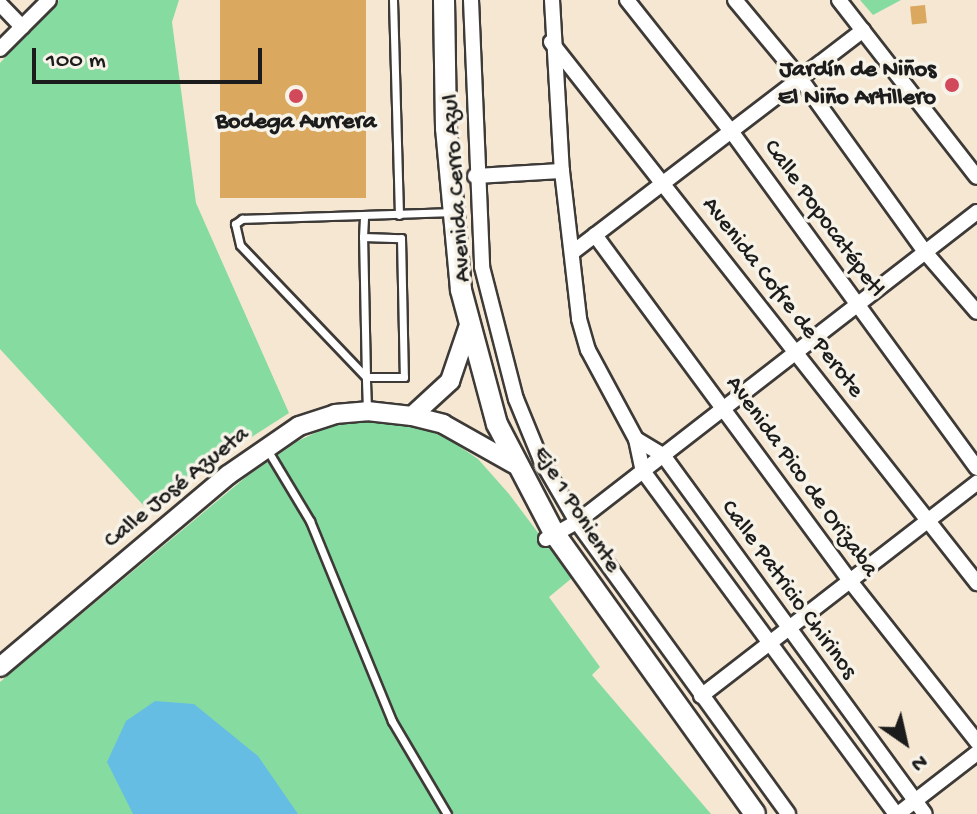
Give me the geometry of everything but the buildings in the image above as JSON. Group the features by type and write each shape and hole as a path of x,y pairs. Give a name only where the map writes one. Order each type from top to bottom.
{"main road":[{"name":"Eje 1 Poniente","path":"444,0 453,212 468,328 485,393 514,464 550,536 755,814"}],"street":[{"path":"0,49 49,0"},
{"name":"Avenida Cerro Azul","path":"471,0 475,176 482,267 497,339 541,460 577,522 788,814"},
{"name":"Calle Patricio Chirinos","path":"552,0 551,42 562,171 588,350 636,439 643,471 897,814"},
{"name":"Calle Popocatépetl","path":"627,0 731,131 977,468"},
{"path":"735,0 800,78 925,252 977,312"},
{"path":"839,0 977,177"},
{"path":"0,4 22,27"},
{"path":"573,252 863,30"},
{"name":"Avenida Cofre de Perote","path":"551,42 977,583"},
{"path":"475,176 562,171"},
{"path":"550,536 577,522 977,212"},
{"name":"Avenida Pico de Orizaba","path":"595,235 850,581 977,742"},
{"path":"412,416 450,381 468,328"},
{"name":"Calle José Azueta","path":"0,667 265,446 299,426 335,414 367,411 412,416 443,424 514,464"},
{"name":"Calle Patricio Chirinos","path":"636,439 663,455 925,814"},
{"path":"701,696 977,483"},
{"path":"837,734 855,720"},
{"path":"897,814 977,753"}],"lane":[{"path":"393,0 399,215"},
{"path":"363,237 401,238 407,372 400,377 366,377 240,245 235,224 242,219 453,212"},
{"path":"364,216 367,411"},
{"path":"265,446 310,521 392,721 447,814"}],"green space":[{"path":"59,0 179,0 172,22 196,203 289,413 144,506 0,349 0,63"},
{"path":"860,0 901,0 873,15"},
{"path":"373,419 413,425 447,438 478,459 509,494 572,578 549,597 600,667 592,675 711,814 0,814 0,682 246,477 298,441 338,422"}],"water":[{"path":"155,701 194,704 258,756 298,814 133,814 107,762 126,721"}],"place":[{"name":"Jardín de Niños El Niño Artillero","path":"952,85"},
{"name":"Bodega Aurrera","path":"296,96"}]}
